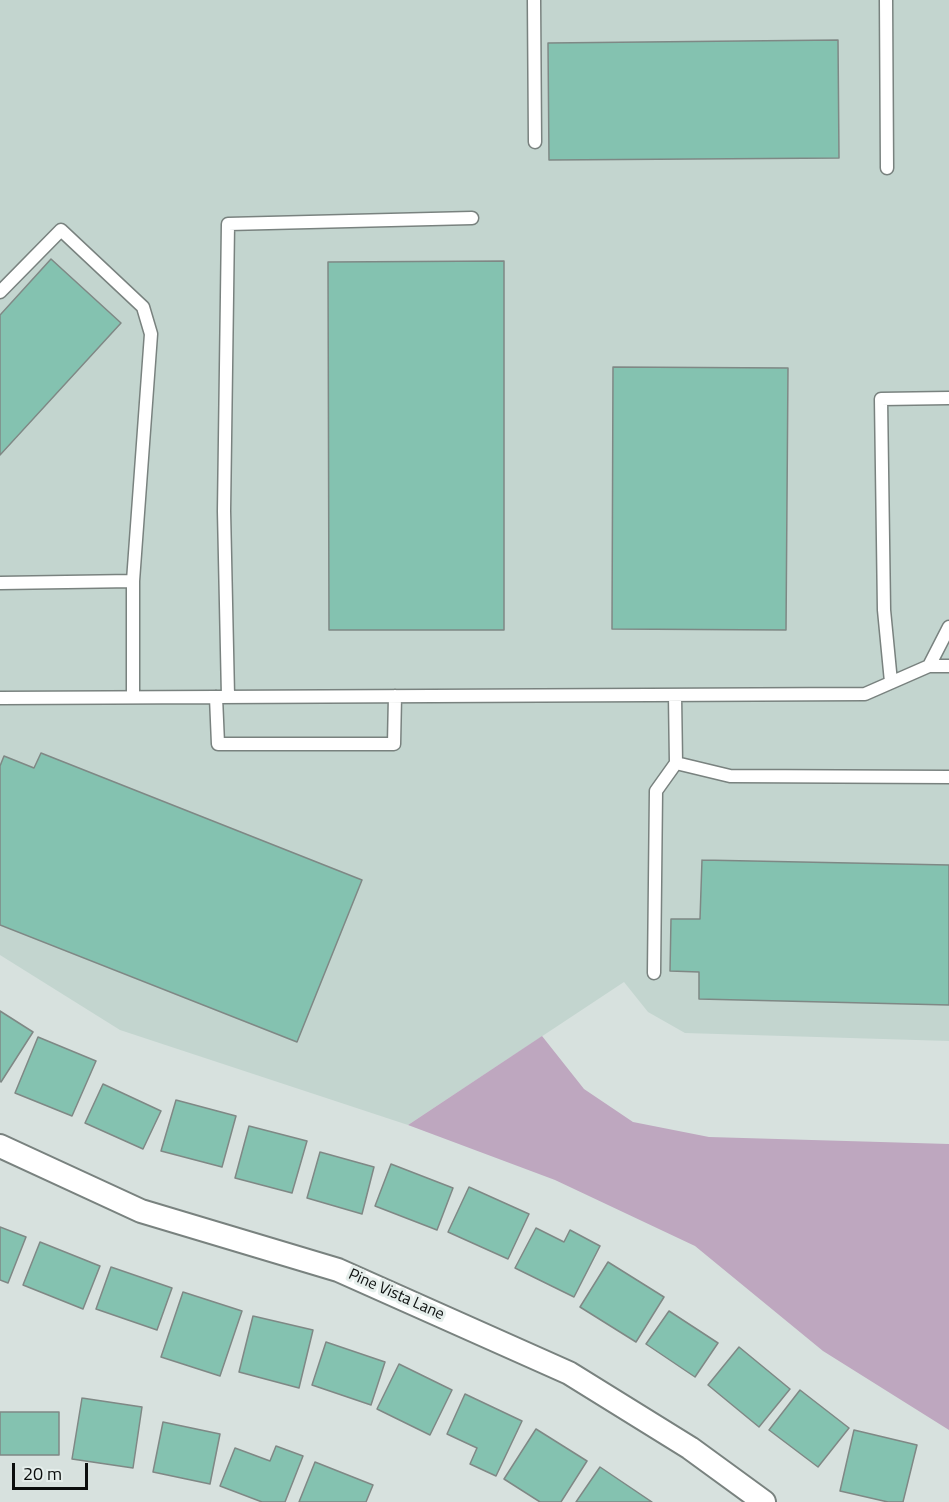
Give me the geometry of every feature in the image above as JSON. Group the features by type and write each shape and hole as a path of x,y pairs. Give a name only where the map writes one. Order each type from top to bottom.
{"street":[{"name":"Pine Vista Lane","path":"0,1146 141,1211 338,1270 568,1373 690,1448 764,1502"}],"lane":[{"path":"534,0 535,142"},
{"path":"886,0 887,168"},
{"path":"394,696 394,744 218,744 222,696 228,224 472,218"},
{"path":"0,292 61,230 143,307 150,334 133,581 133,697"},
{"path":"891,682 884,610 881,399 949,398"},
{"path":"0,583 133,581"},
{"path":"929,666 949,627"},
{"path":"0,698 865,694 929,666 949,666"},
{"path":"654,973 656,791 676,763 675,695"},
{"path":"676,763 730,776 949,777"}],"shaded area":[{"path":"0,0 949,0 949,1041 685,1033 648,1012 624,982 408,1125 120,1030 0,955"},
{"path":"542,1036 584,1089 633,1122 709,1137 949,1144 949,1430 823,1351 695,1246 555,1180 408,1125"}],"building":[{"path":"838,40 839,158 549,160 548,43"},
{"path":"51,259 121,323 0,455 0,315"},
{"path":"504,261 504,630 329,630 328,262"},
{"path":"613,367 788,368 786,630 612,629"},
{"path":"41,753 362,880 297,1042 0,925 0,766 4,756 34,768"},
{"path":"702,860 949,865 949,1005 699,999 699,972 670,971 671,919 700,919"},
{"path":"0,1011 33,1032 1,1082 0,1081"},
{"path":"38,1037 96,1061 72,1116 15,1093"},
{"path":"103,1084 161,1111 143,1149 85,1123"},
{"path":"176,1100 236,1116 222,1167 161,1151"},
{"path":"249,1126 307,1141 292,1193 235,1178"},
{"path":"320,1152 374,1167 362,1214 307,1198"},
{"path":"391,1164 453,1188 437,1230 375,1206"},
{"path":"469,1187 529,1214 508,1259 448,1232"},
{"path":"0,1227 26,1237 8,1283 0,1280"},
{"path":"536,1228 564,1242 570,1230 600,1246 574,1297 515,1268"},
{"path":"40,1242 100,1266 83,1309 23,1285"},
{"path":"608,1262 664,1297 636,1342 580,1307"},
{"path":"111,1267 172,1288 157,1330 96,1309"},
{"path":"183,1292 242,1311 220,1376 161,1357"},
{"path":"669,1311 718,1343 695,1377 646,1344"},
{"path":"253,1316 313,1330 299,1388 239,1372"},
{"path":"326,1342 385,1362 371,1405 312,1385"},
{"path":"739,1347 790,1389 759,1427 708,1385"},
{"path":"399,1364 452,1390 430,1435 377,1409"},
{"path":"800,1390 849,1428 818,1467 769,1430"},
{"path":"465,1394 522,1421 496,1476 470,1464 477,1448 447,1434"},
{"path":"82,1398 142,1407 133,1468 72,1459"},
{"path":"0,1412 59,1412 59,1455 0,1455"},
{"path":"163,1422 220,1434 210,1484 153,1472"},
{"path":"536,1429 587,1461 561,1502 540,1502 504,1479"},
{"path":"854,1430 917,1445 903,1502 888,1502 840,1491"},
{"path":"276,1446 303,1456 285,1502 262,1502 220,1486 235,1448 270,1461"},
{"path":"315,1462 373,1485 366,1502 299,1502"},
{"path":"600,1467 652,1502 576,1502"}]}
